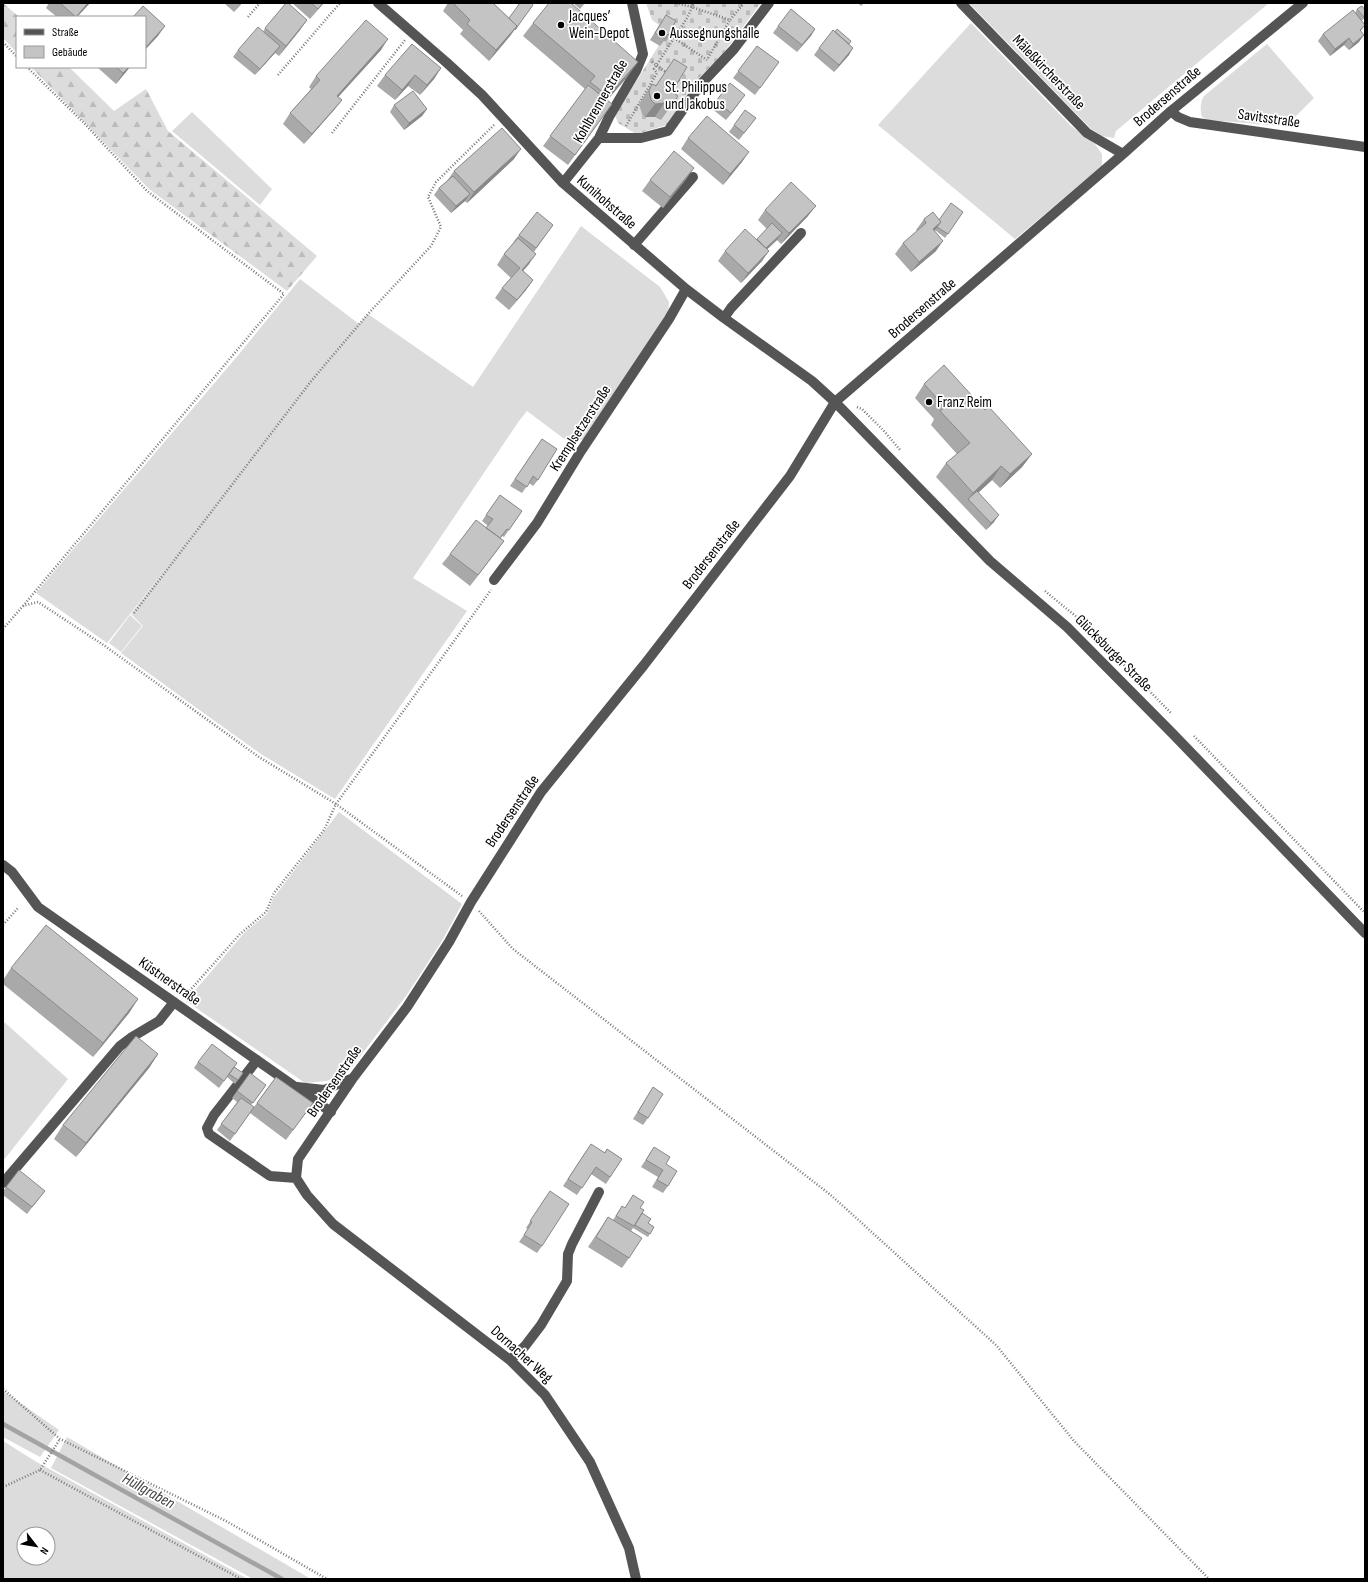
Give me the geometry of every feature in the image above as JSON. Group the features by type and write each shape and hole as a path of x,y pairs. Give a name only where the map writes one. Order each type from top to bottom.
{"street":[{"name":"Kunihohstraße","path":"378,3 452,67 502,117 563,183 634,245 686,289 812,381 835,402"},
{"name":"Kohlbrennerstraße","path":"563,183 599,138 609,117 636,71 642,54 632,3"},
{"path":"599,138 641,138 668,131 701,84 734,49 769,3"},
{"name":"Mäleßkircherstraße","path":"961,3 1087,133 1123,154"},
{"name":"Brodersenstraße","path":"296,1178 298,1159 353,1078 407,1007 449,942 471,902 541,792 644,665 790,476 835,402 1171,111 1303,3"},
{"name":"Savitsstraße","path":"1171,111 1178,117 1190,122 1365,147"},
{"path":"634,245 693,177"},
{"path":"724,318 731,308 801,232"},
{"name":"Kremplsetzerstraße","path":"494,580 537,523 581,451 669,319 686,289"},
{"name":"Glücksburger Straße","path":"835,402 990,561 1067,627 1173,734 1365,933"},
{"name":"Küstnerstraße","path":"3,865 12,872 38,907 331,1112"},
{"path":"3,1182 120,1046 159,1021 174,1002"},
{"path":"257,1060 214,1115 207,1128 209,1134 270,1176 296,1178"},
{"path":"296,1087 324,1090 353,1078"},
{"name":"Dornacher Weg","path":"296,1178 307,1195 333,1224 510,1360 545,1395 590,1462 629,1548 636,1579"},
{"path":"510,1360 525,1346 541,1325 567,1281 568,1254 599,1192"}],"path":[{"path":"248,17 260,3"},
{"path":"278,75 340,3"},
{"path":"676,3 730,20"},
{"path":"618,138 656,74 654,70 656,66 694,3"},
{"path":"702,65 730,20 744,3"},
{"path":"332,133 412,32"},
{"path":"674,38 706,60"},
{"path":"3,42 16,56"},
{"path":"642,54 656,66 668,73"},
{"path":"3,629 284,294 147,191 83,122 28,68"},
{"path":"673,77 684,85 689,80"},
{"path":"134,613 312,380 368,314 431,246 441,226 428,197 436,182 502,117"},
{"path":"174,1002 187,994 240,934 266,912 274,893 324,830 330,821 336,804 492,589 494,580"},
{"path":"23,606 38,602 105,646 259,757 336,804 471,902 512,950 832,1196 996,1345 1074,1441 1209,1579"},
{"path":"3,925 18,908"},
{"path":"3,1388 60,1439 226,1521 327,1579"},
{"path":"3,1487 40,1470 60,1439"},
{"path":"40,1470 240,1579"}],"green space":[{"path":"3,3 18,16 16,16 16,52 3,38"},
{"path":"646,3 761,3 721,56 695,82 667,125 636,134 618,123 615,115 659,45 650,40 659,25 652,20"},
{"path":"969,3 1269,3 1116,131 1114,138 1102,136 1091,129"},
{"path":"971,23 1071,126 1095,144 1102,154 1102,166 1015,239 878,125"},
{"path":"1267,44 1314,98 1286,126 1208,120 1202,117 1201,106 1204,96"},
{"path":"32,68 70,68 114,111 146,89 168,131 317,256 287,291 149,189"},
{"path":"192,112 272,189 260,205 172,131"},
{"path":"581,226 660,287 669,302 668,315 586,438 573,443 563,438 527,411 519,421 413,578 467,611 335,799 261,754 121,653 143,626 131,614 177,555 107,643 36,593 240,353 300,279 359,324 368,314 473,387"},
{"path":"130,615 142,626 121,652 109,643"},
{"path":"339,812 462,904 442,941 406,996 349,1071 327,1081 305,1083 186,1001 245,932 267,914 274,897"},
{"path":"3,1021 68,1079 3,1161"},
{"path":"3,1391 59,1430 40,1457 3,1437"},
{"path":"67,1437 311,1579 253,1579 51,1468"},
{"path":"3,1441 35,1461 248,1579 3,1579"}],"building":[{"path":"60,3 88,3 77,16 75,16"},
{"path":"286,3 288,3 307,20 286,46 265,28"},
{"path":"311,3 323,3 318,9"},
{"path":"453,3 493,3 517,26 496,50 467,24 470,20"},
{"path":"520,3 531,3 533,5 515,30 517,26 509,18"},
{"path":"549,3 571,3 638,62 608,96 590,82 595,76 533,23"},
{"path":"143,6 165,26 146,47 146,16 134,16"},
{"path":"1362,6 1365,10 1364,17 1357,9"},
{"path":"791,9 815,29 802,45 778,26"},
{"path":"1353,10 1365,25 1360,30 1364,35 1353,44 1349,38 1335,49 1323,34"},
{"path":"666,15 676,21 671,35 668,34 665,39 655,33"},
{"path":"366,20 388,39 337,96 342,100 312,134 290,113 320,80 316,76"},
{"path":"258,27 280,46 260,69 238,50"},
{"path":"837,29 851,41 849,44 835,32"},
{"path":"833,30 853,48 839,65 819,48"},
{"path":"412,44 441,68 427,85 415,75 402,90 385,75"},
{"path":"757,46 779,62 760,88 738,71"},
{"path":"674,59 687,67 672,92 678,96 671,106 664,103 655,104 651,100 649,91 652,84 656,86"},
{"path":"117,68 128,68 123,73"},
{"path":"730,83 745,95 731,113 716,101"},
{"path":"588,85 612,104 575,155 550,136"},
{"path":"413,91 427,109 409,123 394,105"},
{"path":"745,110 756,118 744,133 734,125"},
{"path":"707,116 749,152 730,174 688,138"},
{"path":"502,128 521,149 474,192 454,171"},
{"path":"674,151 694,168 670,197 650,180"},
{"path":"453,176 470,194 456,206 439,188"},
{"path":"791,182 816,206 789,233 765,210"},
{"path":"951,203 963,212 948,234 937,227 941,222 939,220"},
{"path":"537,212 553,225 536,248 519,235"},
{"path":"933,212 941,222 933,229 943,241 919,262 903,243 926,223 924,219"},
{"path":"772,223 782,233 766,248 757,239"},
{"path":"745,229 769,251 748,273 725,251"},
{"path":"518,238 536,254 522,270 533,280 517,300 502,288 520,268 504,254"},
{"path":"944,365 985,410 989,407 1032,454 1010,474 1001,466 973,493 946,463 970,443 940,411 945,407 924,384"},
{"path":"542,439 557,449 538,480 533,476 527,487 515,479"},
{"path":"977,491 999,515 991,523 968,499"},
{"path":"500,495 522,511 509,530 507,529 500,538 486,528 493,519 486,515"},
{"path":"476,520 504,541 478,575 450,554"},
{"path":"46,925 138,999 103,1043 11,968"},
{"path":"136,1036 158,1054 86,1143 63,1125"},
{"path":"212,1044 237,1063 224,1081 198,1062"},
{"path":"234,1067 243,1073 238,1080 229,1074"},
{"path":"250,1073 266,1085 253,1103 237,1091"},
{"path":"276,1077 313,1103 293,1130 257,1103"},
{"path":"653,1087 663,1094 648,1118 638,1112"},
{"path":"241,1098 254,1107 235,1134 221,1124"},
{"path":"591,1144 605,1153 607,1149 622,1159 610,1177 596,1167 582,1188 568,1179"},
{"path":"654,1147 670,1157 666,1164 677,1171 668,1186 657,1180 663,1170 646,1160"},
{"path":"19,1170 45,1191 32,1207 6,1187"},
{"path":"550,1191 569,1204 542,1246 524,1235 532,1222 530,1221"},
{"path":"633,1195 644,1202 640,1208 644,1210 634,1226 616,1216 622,1206 625,1208"},
{"path":"642,1213 651,1219 648,1223 654,1227 650,1234 635,1225"},
{"path":"608,1217 642,1238 629,1258 596,1237"}],"waterway":[{"name":"Hüllgraben","path":"3,1424 282,1579"}],"place":[{"name":"Jacques’ Wein-Depot","path":"561,25"},
{"name":"Aussegnungshalle","path":"662,33"},
{"name":"St. Philippus und Jakobus","path":"657,96"},
{"name":"Franz Reim","path":"929,402"}]}
